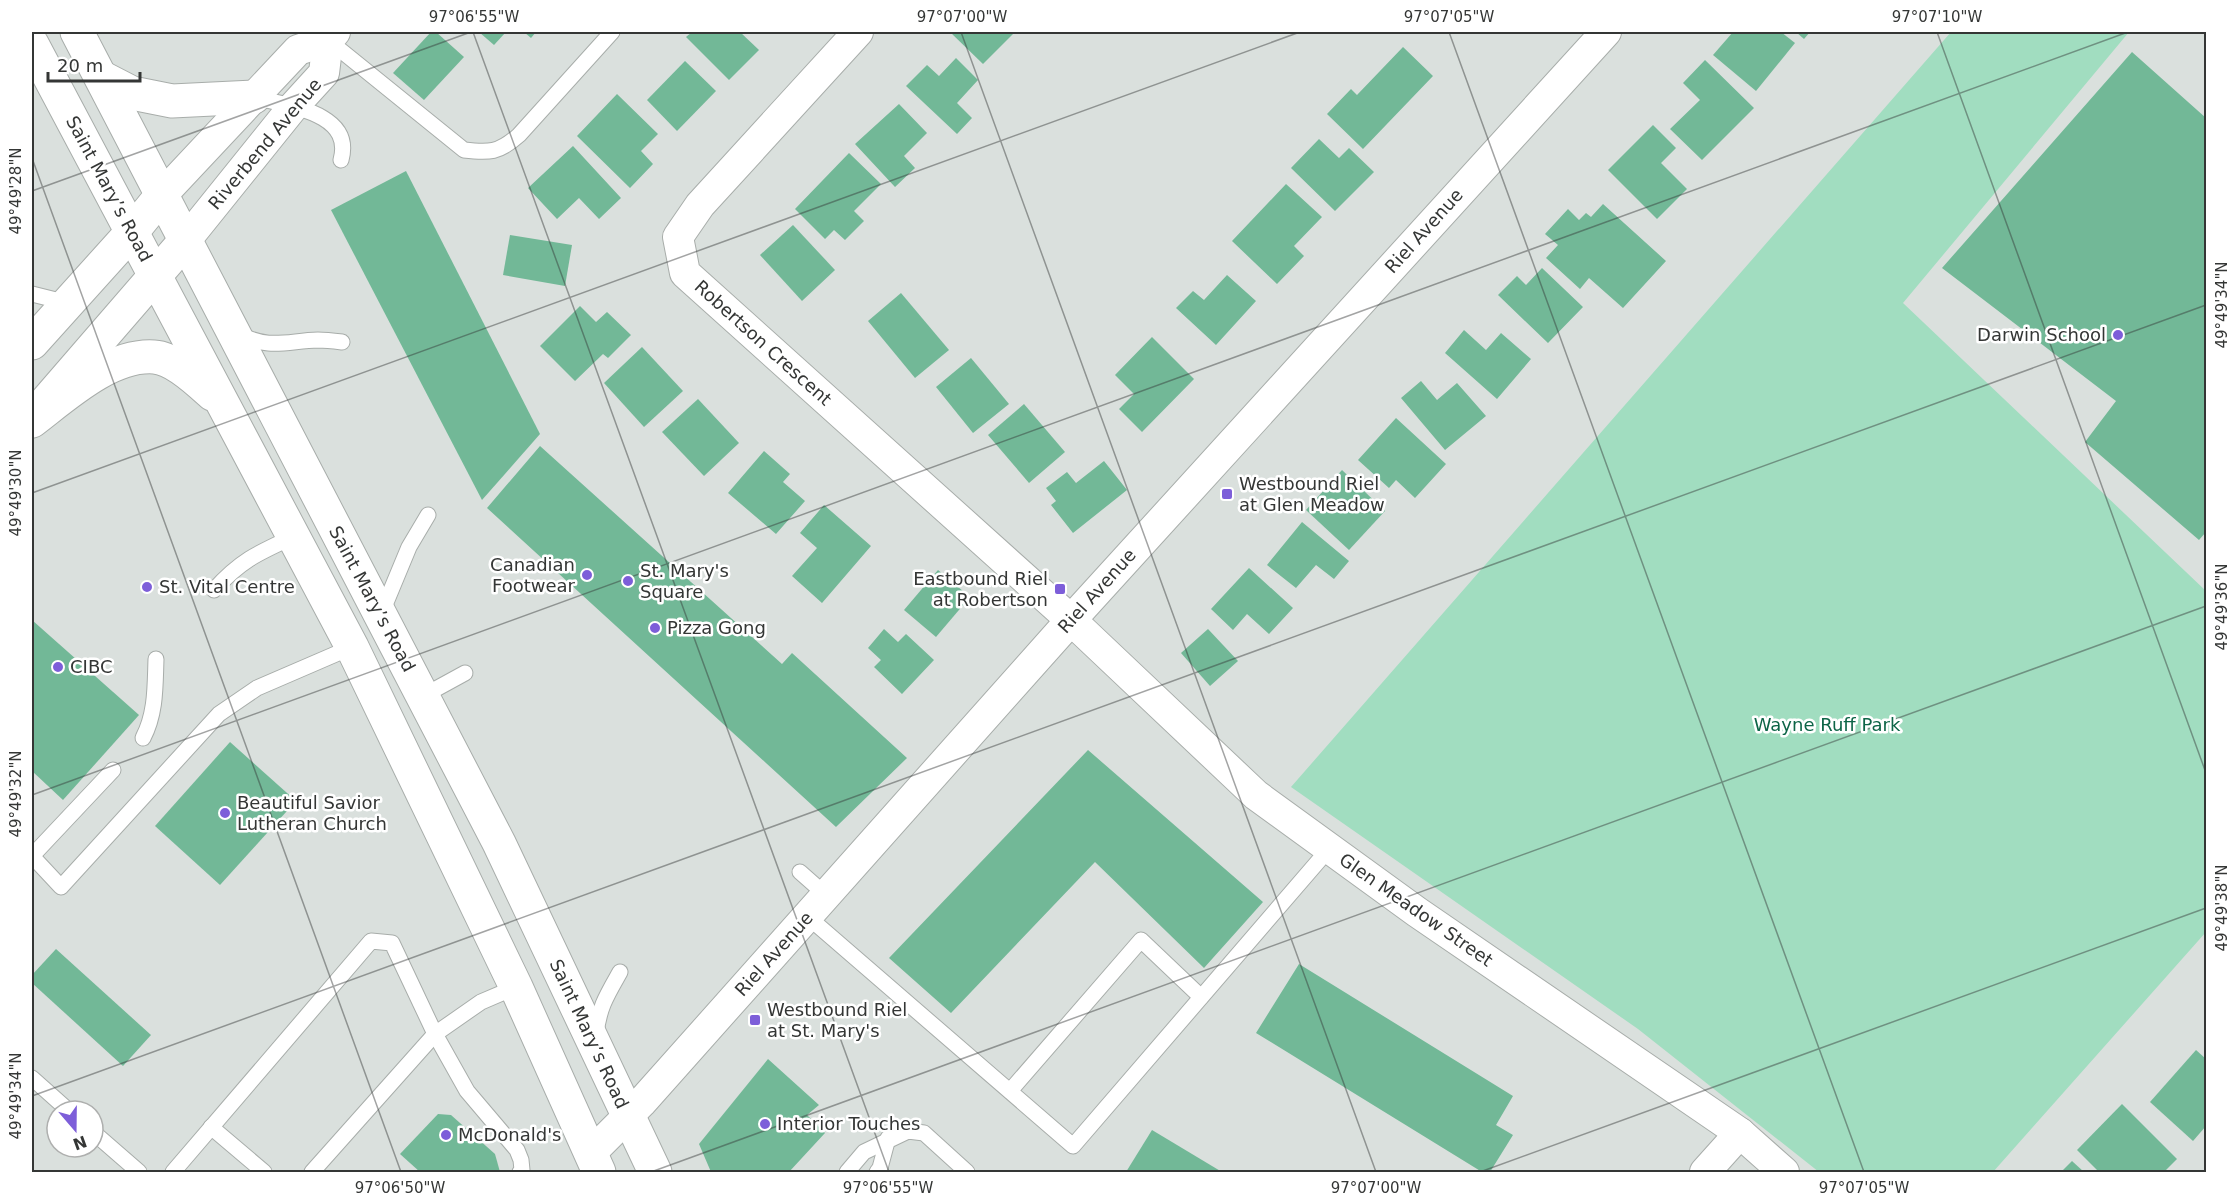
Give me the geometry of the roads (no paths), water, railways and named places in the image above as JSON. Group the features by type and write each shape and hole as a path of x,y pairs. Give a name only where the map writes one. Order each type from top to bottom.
{"main road":[{"name":"Saint Mary’s Road","path":"77,32 519,883 655,1173"},
{"name":"Saint Mary’s Road","path":"32,44 352,647 516,987 595,1163"},
{"path":"101,77 132,93 172,101 254,97"},
{"path":"32,343 162,195"},
{"path":"32,419 186,240"},
{"path":"32,419 84,382 125,360 156,357 185,370 225,405"}],"street":[{"name":"Robertson Crescent","path":"858,32 700,205 678,237 685,273 1071,620"},
{"name":"Riel Avenue","path":"595,1163 628,1116 1071,620 1606,32"},
{"name":"Riverbend Avenue","path":"162,195 254,97 294,41 331,36 324,73 293,107 186,240"},
{"name":"Glen Meadow Street","path":"1071,620 1256,795 1328,849 1740,1133 1784,1173"},
{"path":"1705,1173 1740,1133"}],"lane":[{"path":"331,36 464,150 488,153 506,147 519,135 612,32"},
{"path":"254,97 321,115 342,139 344,151 341,160"},
{"path":"32,294 68,303"},
{"path":"231,329 252,341 272,345 318,340 342,342"},
{"path":"381,615 409,547 428,516"},
{"path":"214,590 232,569 255,554 295,536"},
{"path":"113,770 32,856 61,887 219,714 257,687 352,647"},
{"path":"143,738 149,726 154,705 156,658"},
{"path":"423,696 465,673"},
{"path":"800,872 817,906 1010,1091 1073,1146 1328,849"},
{"path":"1010,1091 1141,940 1202,997"},
{"path":"173,1173 370,941 392,943 435,1034 467,1091 517,1150 521,1160 520,1173"},
{"path":"595,1046 598,1015 620,972"},
{"path":"312,1173 435,1034 481,1002 516,987"},
{"path":"32,1078 56,1099"},
{"path":"211,1127 264,1173"},
{"path":"847,1173 864,1152 888,1138 908,1131 924,1133 968,1173"},
{"path":"876,1173 880,1168 888,1138"},
{"path":"105,1143 139,1173"}],"place":[{"name":"Darwin School","path":"2118,335"},
{"name":"Westbound Riel at Glen Meadow","path":"1227,494"},
{"name":"Canadian Footwear","path":"587,575"},
{"name":"St. Mary's Square","path":"628,581"},
{"name":"St. Vital Centre","path":"147,587"},
{"name":"Eastbound Riel at Robertson","path":"1060,589"},
{"name":"Pizza Gong","path":"655,628"},
{"name":"CIBC","path":"58,667"},
{"name":"Beautiful Savior Lutheran Church","path":"225,813"},
{"name":"Westbound Riel at St. Mary's","path":"755,1020"},
{"name":"Interior Touches","path":"765,1124"},
{"name":"McDonald's","path":"446,1135"}],"park label":[{"name":"Wayne Ruff Park","path":"1827,725"}]}
